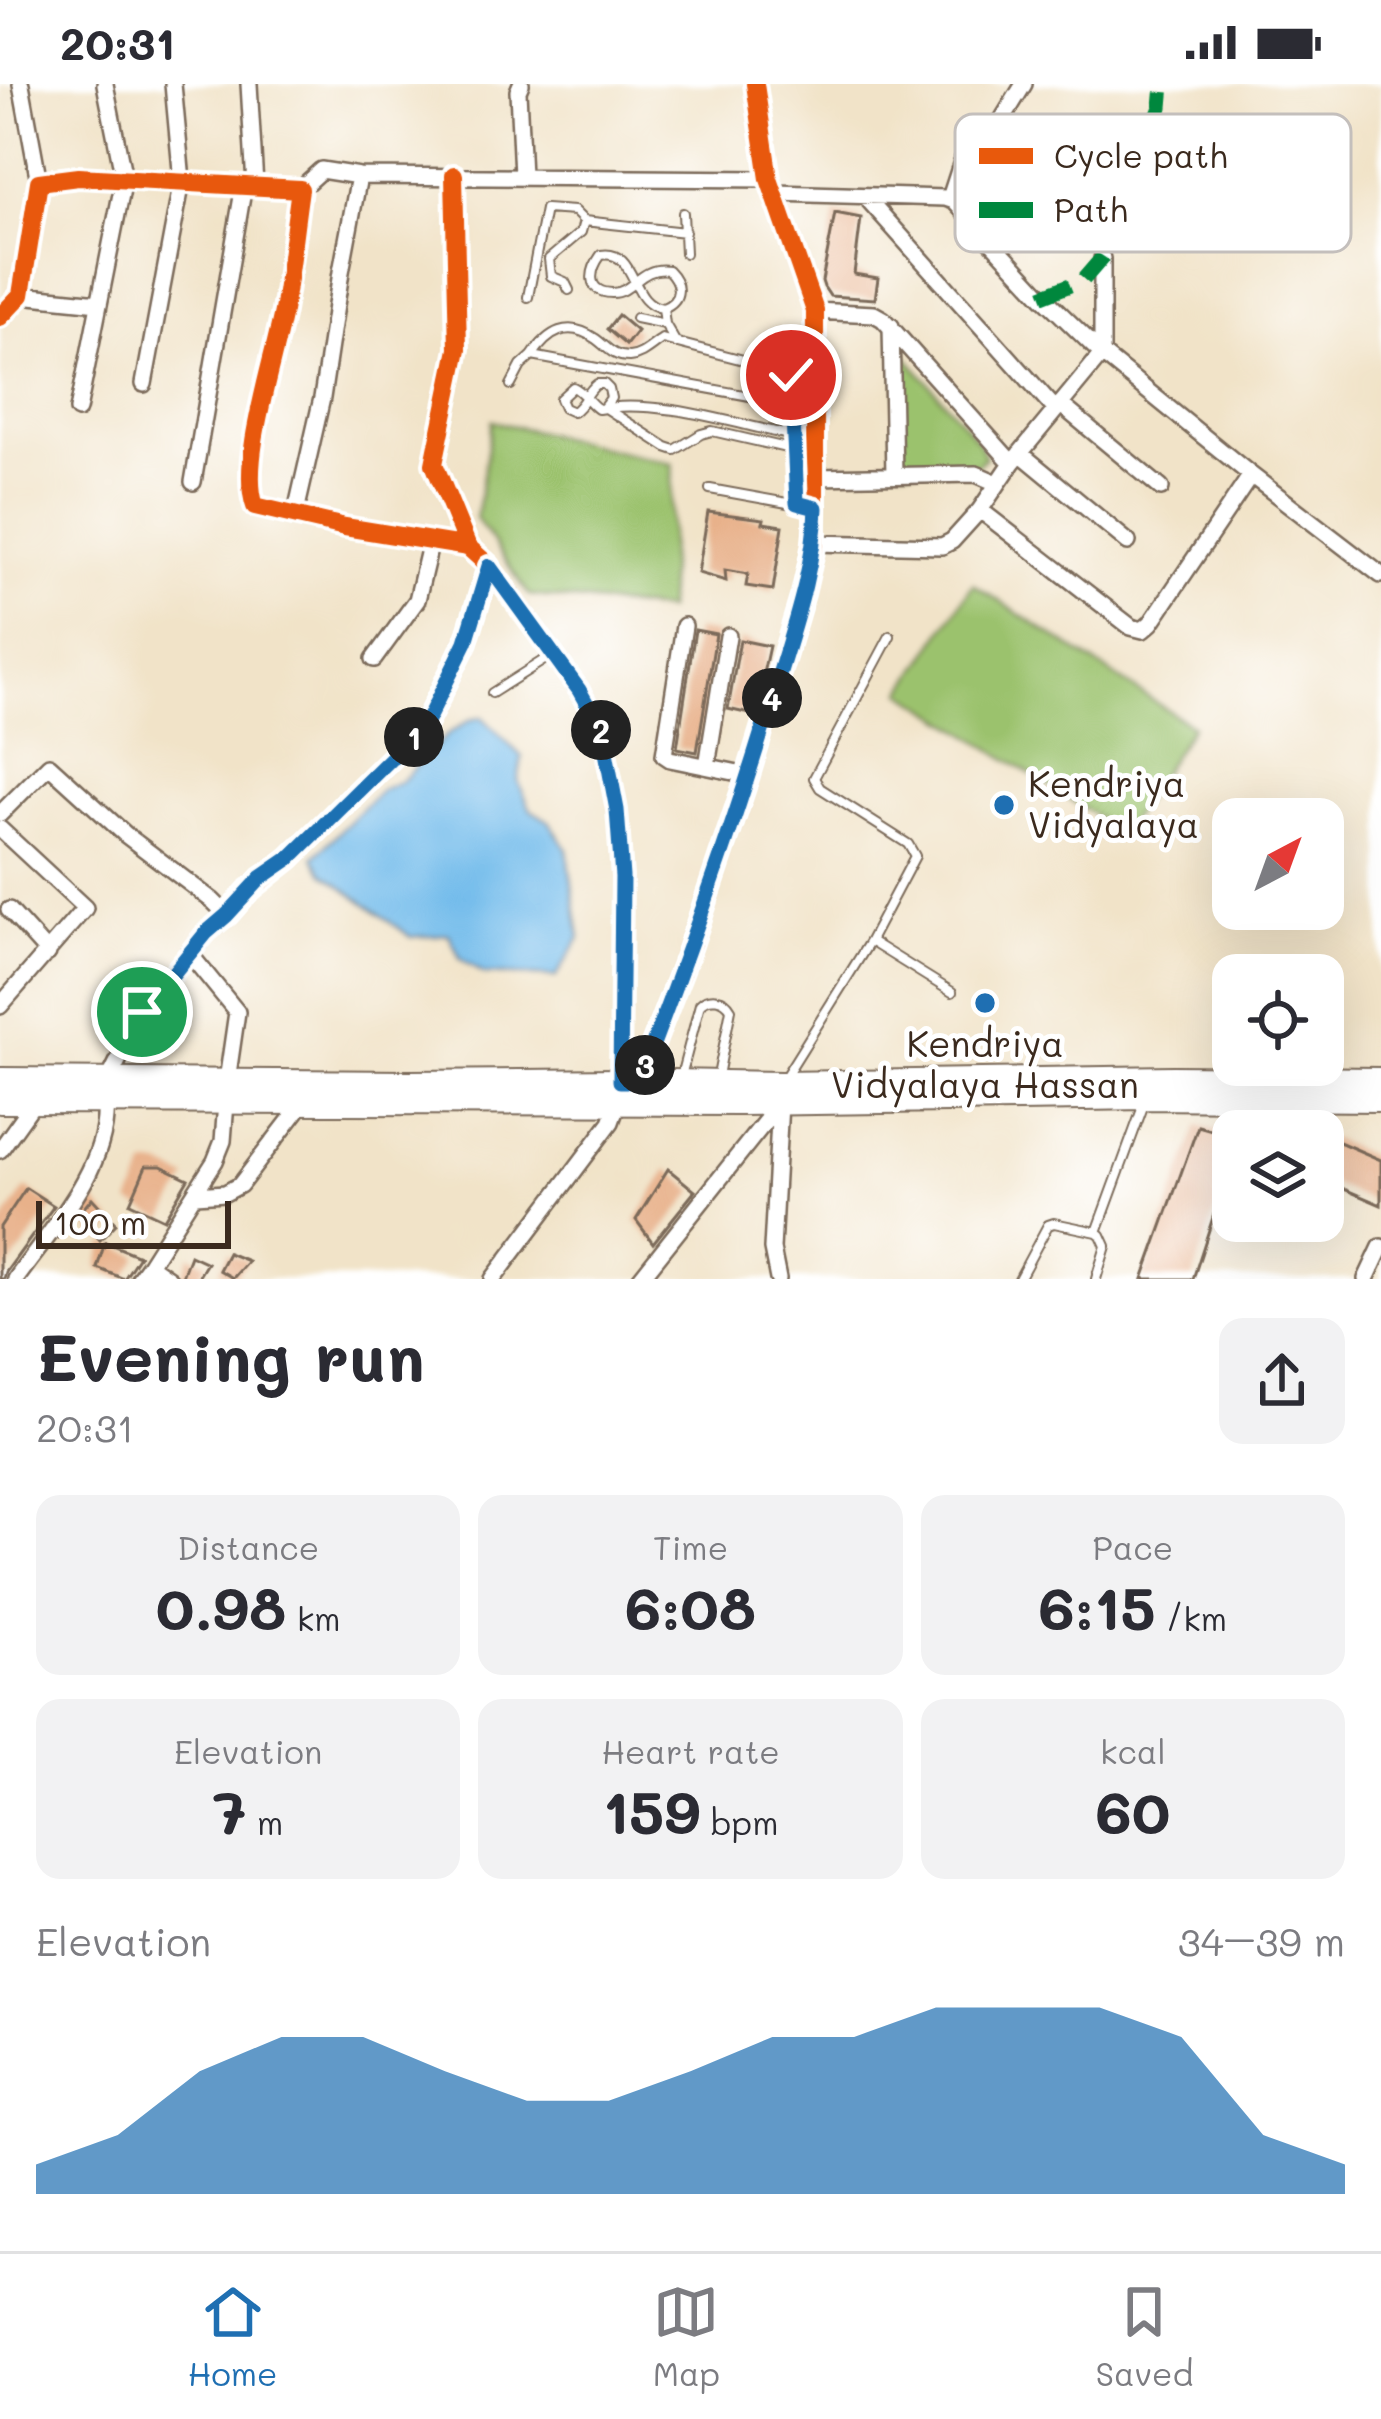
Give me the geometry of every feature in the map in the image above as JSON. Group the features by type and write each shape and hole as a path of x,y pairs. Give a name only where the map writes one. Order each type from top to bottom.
{"main road":[{"path":"0,1080 106,1093"},
{"path":"0,1101 106,1093 626,1088 781,1093 1381,1080"},
{"path":"227,1092 303,1103 717,1082 781,1093"},
{"path":"1147,1087 1381,1099"}],"street":[{"path":"0,317 21,295 39,182 21,84"},
{"path":"78,410 124,179 105,84"},
{"path":"144,383 182,182 173,84"},
{"path":"193,482 249,185 249,84"},
{"path":"521,84 522,176"},
{"path":"493,1279 611,1122 688,954 748,775 815,543 815,311 772,186 755,84"},
{"path":"1005,114 1023,84"},
{"path":"468,548 255,506 249,491 258,424 283,312 300,189 321,170 359,176 522,176 772,186 865,196 950,198 955,203"},
{"path":"454,175 458,349 434,464 468,548 489,566 579,690 602,731 617,810 622,877 626,1088"},
{"path":"295,515 322,398 359,176"},
{"path":"39,182 78,177 300,189"},
{"path":"950,198 955,183"},
{"path":"865,196 1058,407 1161,488"},
{"path":"1001,252 1102,354 1381,575"},
{"path":"815,543 942,546 952,541 1102,354 1102,257"},
{"path":"21,295 99,303"},
{"path":"815,311 874,314 891,326 1016,458 1128,542"},
{"path":"891,326 895,475"},
{"path":"816,477 976,474 998,483"},
{"path":"980,510 1131,627 1142,630 1251,475"},
{"path":"374,659 417,600 431,541"},
{"path":"16,1279 91,1167 107,1127 106,1093 142,1012 206,933 425,725 466,642 489,566"},
{"path":"684,626 664,752 670,759 748,775"},
{"path":"707,766 728,636"},
{"path":"0,814 49,765 126,836 227,915"},
{"path":"0,829 85,908 0,1006"},
{"path":"9,910 48,953"},
{"path":"169,1279 144,1272 196,1195 223,1141 237,1012 189,953"},
{"path":"640,1279 781,1093"},
{"path":"778,1279 772,1249 781,1093"},
{"path":"0,1150 35,1101"},
{"path":"196,1195 225,1193 240,1185 303,1103"},
{"path":"1366,1279 1381,1247"}],"lane":[{"path":"528,297 545,209 574,211 584,221 685,232"},
{"path":"683,213 686,253"},
{"path":"569,290 565,282 551,276 549,259 581,232 584,221"},
{"path":"634,281 610,293 592,281 591,272 601,255 611,254 626,262 634,281 650,306 663,308 678,294 676,278 668,270 652,269 634,281"},
{"path":"663,308 665,324 676,343"},
{"path":"637,318 665,324"},
{"path":"511,385 544,339 560,330 581,331 611,353 628,357 644,353 662,339 787,371 793,380 797,503"},
{"path":"532,356 793,404"},
{"path":"604,407 611,398 609,389 596,384 586,397 598,409 639,405 794,436"},
{"path":"604,407 675,450 712,431 795,449"},
{"path":"710,489 816,508"},
{"path":"781,1093 914,860 908,844 820,788 814,778 890,636"},
{"path":"492,693 553,654"},
{"path":"870,941 952,992"},
{"path":"680,1082 700,1004 716,998 731,1009 717,1082"},
{"path":"1096,1232 1147,1087"},
{"path":"1019,1279 1048,1225 1054,1223 1096,1232 1105,1240 1096,1279"}],"green space":[{"path":"897,356 907,357 978,441 985,457 974,469 900,468"},
{"path":"492,421 673,464 667,610 529,595 476,518"},
{"path":"973,584 1192,726 1122,833 903,692"}],"water":[{"path":"482,717 522,757 518,781 531,810 549,821 567,849 580,938 556,977 483,974 460,958 449,934 411,937 324,873 314,857 381,790 401,781 448,734"}],"building":[{"path":"835,213 861,218 854,274 878,278 875,299 830,296 824,287"},
{"path":"618,315 637,331 626,345 607,329"},
{"path":"708,512 783,526 773,590 746,586 748,574 725,570 726,581 698,573"},
{"path":"695,630 716,634 697,752 677,748"},
{"path":"740,640 769,646 754,715 728,709"},
{"path":"1198,1126 1212,1130 1212,1221 1193,1279 1143,1279"},
{"path":"1344,1144 1381,1160 1381,1205 1344,1189"},
{"path":"146,1166 161,1166 188,1179 164,1219 130,1203"},
{"path":"668,1169 695,1191 653,1243 636,1220"},
{"path":"26,1188 54,1206 0,1279 0,1227"},
{"path":"92,1198 116,1224 100,1240 78,1215"},
{"path":"105,1242 139,1256 124,1279 97,1268"},
{"path":"228,1253 248,1261 233,1278 219,1270"},
{"path":"190,1255 207,1263 197,1279 181,1279"}],"marked path":[{"path":"1158,114 1163,84"},
{"path":"1042,296 1083,280 1106,252"}],"cycle path":[{"path":"639,1081 748,775 815,543 815,311 769,179 755,84"},
{"path":"227,915 425,725 466,642 489,566 468,547 434,464 458,349 454,175"},
{"path":"0,317 21,295 39,182 78,177 300,189 283,311 254,438 251,487 255,506 345,527 468,547"}],"place":[{"name":"Kendriya Vidyalaya","path":"1004,805"},
{"name":"Kendriya Vidyalaya Hassan","path":"985,1003"}],"route":[{"path":"142,1012 206,933 425,725 466,642 489,566 579,690 602,731 617,810 622,877 620,1081 639,1081 748,775 815,543 816,508 797,503 791,375"}]}
